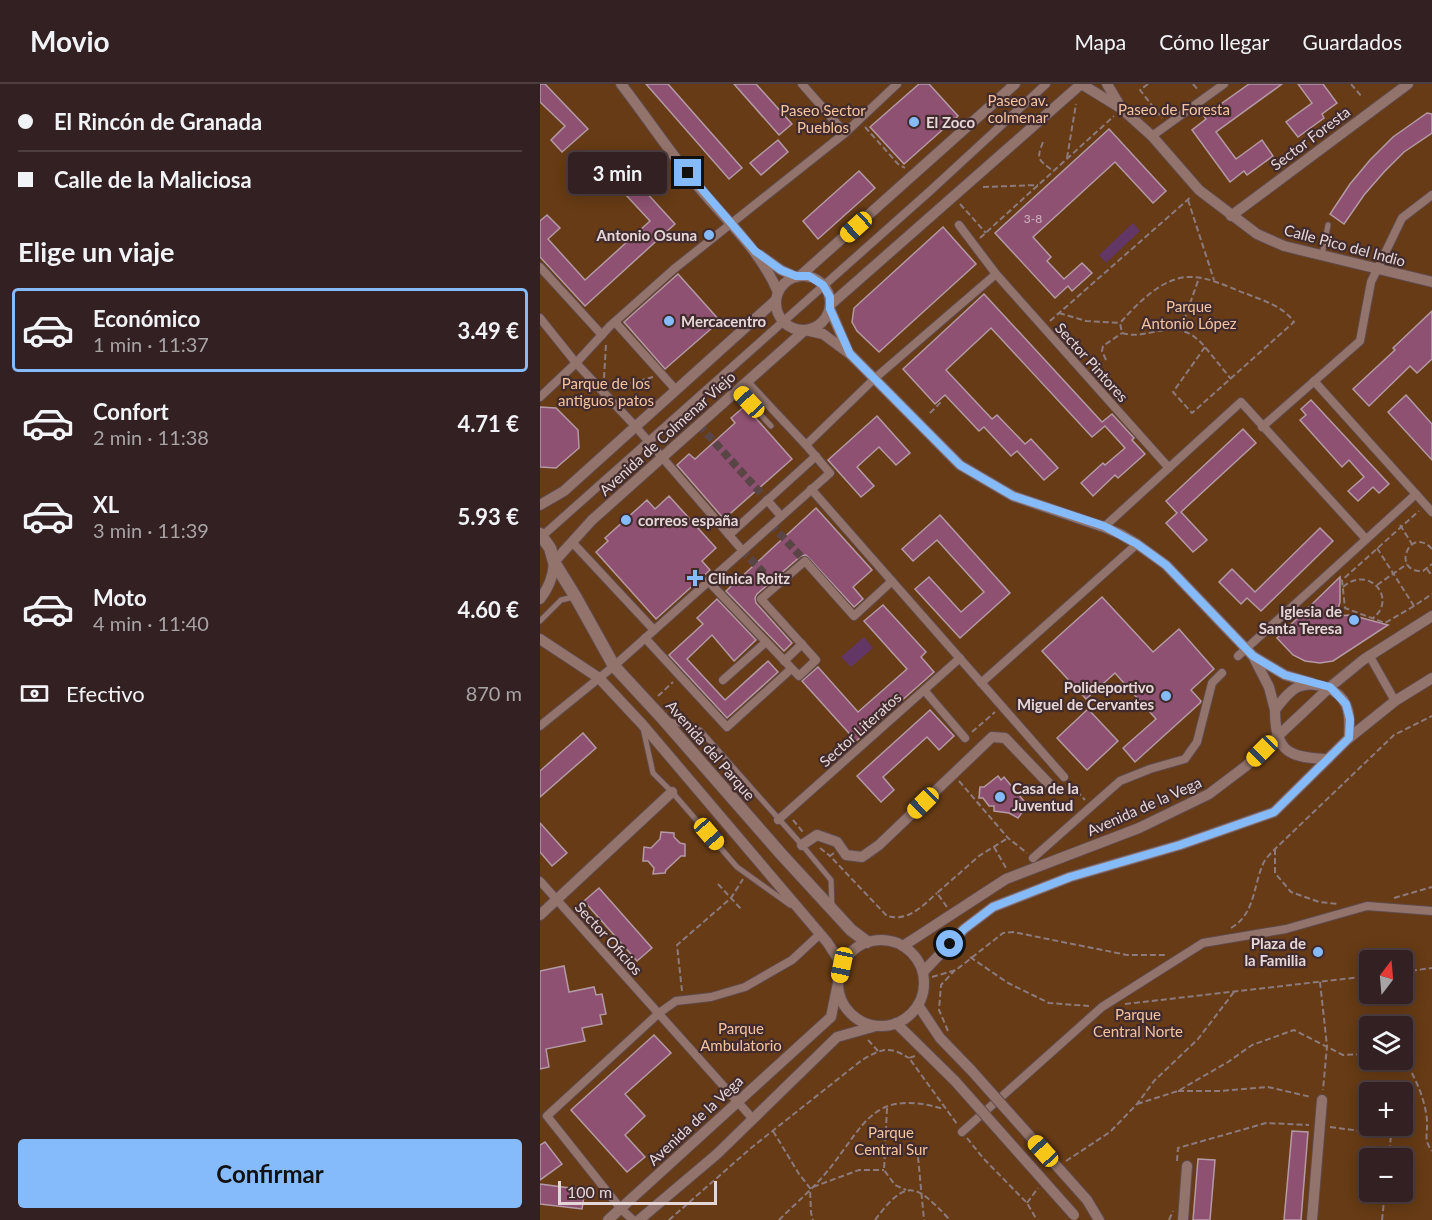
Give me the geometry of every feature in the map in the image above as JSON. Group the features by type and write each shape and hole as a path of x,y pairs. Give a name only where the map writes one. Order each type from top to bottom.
{"street":[{"path":"621,84 700,189 755,251 772,280 777,296 776,307 782,321 789,326 823,334 850,354 960,465 971,472 1013,496 1104,526 1137,544 1166,565 1246,653 1269,687 1275,710 1277,736 1289,753 1305,758 1328,759"},
{"path":"802,84 845,133"},
{"path":"540,397 604,332 674,269 845,133 897,84"},
{"path":"798,276 1015,84"},
{"name":"Avenida de Colmenar Viejo","path":"541,536 1046,84"},
{"path":"1067,84 1082,84"},
{"path":"830,307 1082,84"},
{"name":"Calle Pico del Indio","path":"1082,84 1152,136 1199,190 1257,234 1284,246 1432,282"},
{"name":"Calle Pico del Indio","path":"1107,84 1119,112"},
{"path":"1152,136 1224,84"},
{"name":"Sector Foresta","path":"1231,216 1408,84"},
{"path":"1262,427 1360,341 1371,282 1402,218 1432,195"},
{"name":"Sector Pintores","path":"958,225 996,274 1169,468"},
{"path":"755,251 781,270 817,279 823,285 830,297 830,307 850,354"},
{"path":"540,267 604,332"},
{"path":"806,445 874,379 996,274"},
{"name":"Avenida de Colmenar Viejo","path":"540,505 564,490 636,427 777,296 782,285 798,276"},
{"name":"Avenida de Colmenar Viejo","path":"554,562 592,520 805,330 821,323 830,307"},
{"path":"540,318 576,363 636,427 742,550"},
{"path":"615,322 676,390"},
{"path":"1314,381 1432,512"},
{"path":"540,726 614,666 830,472 747,382"},
{"path":"1104,526 1241,402 1366,539"},
{"path":"729,535 816,456"},
{"path":"811,489 1064,777"},
{"path":"1246,653 1416,494"},
{"path":"540,497 554,497"},
{"path":"767,500 781,516"},
{"name":"Avenida del Parque","path":"541,536 550,548 554,562 614,666 782,855 851,930 867,942"},
{"path":"572,542 654,630"},
{"path":"981,683 1137,544"},
{"path":"708,581 799,676 816,660 761,599 805,561 854,616 892,581"},
{"path":"540,599 549,588 554,562"},
{"name":"Avenida de la Vega","path":"903,946 1012,877 1139,828 1209,794 1246,766 1330,687 1369,656 1432,616"},
{"path":"645,638 727,728 792,669"},
{"path":"540,639 599,678 642,724 820,934 842,965"},
{"path":"723,680 766,642"},
{"path":"784,661 802,644"},
{"path":"1246,653 1285,675 1330,687 1346,704 1350,719 1349,738"},
{"path":"1369,656 1395,701"},
{"name":"Sector Literatos","path":"778,820 960,658"},
{"path":"1033,858 1120,781 1185,759 1197,742 1212,683 1222,673"},
{"path":"923,976 964,929 993,907 1070,877 1180,845 1274,812 1349,738 1395,701 1432,678"},
{"path":"1275,710 1297,688 1307,685 1330,687"},
{"path":"924,690 965,738"},
{"path":"801,845 817,835 837,842 846,855 862,857 879,845 992,737 1005,738 1050,785"},
{"path":"540,915 672,792"},
{"name":"Sector Oficios","path":"540,881 753,1119"},
{"path":"962,1132 1102,1007 1203,944 1287,932 1367,906 1432,911"},
{"path":"633,1220 621,1209 544,1118 658,1013 676,1001 711,997 745,987 792,960 820,934"},
{"path":"639,1220 717,1154 837,1037 876,1026 897,1023 909,1016 918,1005 923,993 923,976 915,957 903,946 891,941 867,942 852,951 842,965 838,983 843,1003 857,1018 876,1026"},
{"name":"Avenida de la Vega","path":"609,1220 831,1017 838,983"},
{"path":"918,1005 940,1038 1087,1200 1099,1220"},
{"path":"897,1023 955,1081 1075,1218"},
{"path":"1312,1220 1322,1100"},
{"path":"1183,1220 1187,1166"}],"lane":[{"path":"1322,255 1328,225"},
{"path":"738,390 771,426"},
{"path":"540,621 561,600 575,596"},
{"path":"663,719 700,730 831,880 833,909"},
{"path":"642,724 653,773 737,867 802,914"}],"path":[{"path":"1148,84 1140,90 1167,125"},
{"path":"1351,84 1362,97"},
{"path":"1067,158 1076,104"},
{"path":"973,244 1119,112"},
{"path":"859,120 898,164 915,174"},
{"path":"1043,142 1038,155 1040,160 1053,171"},
{"path":"983,187 1038,185"},
{"path":"1043,327 1199,190"},
{"path":"954,197 986,233"},
{"path":"1188,200 1214,281"},
{"path":"1059,313 1086,321 1120,323 1151,293 1171,280 1192,277 1214,281 1287,311 1294,322 1192,413 1173,392 1205,347"},
{"path":"1181,330 1199,278"},
{"path":"1120,323 1122,333"},
{"path":"1122,333 1131,336 1181,330 1201,343 1231,379"},
{"path":"604,332 603,391 662,375"},
{"path":"1106,360 1102,346 1122,333"},
{"path":"930,413 942,401"},
{"path":"1422,508 1342,579 1345,608 1385,623 1432,594"},
{"path":"1400,526 1412,544"},
{"path":"1432,548 1420,542 1412,544 1406,551 1407,564 1414,570 1423,571 1432,564"},
{"path":"1377,548 1414,606"},
{"path":"1376,586 1407,564"},
{"path":"1427,569 1432,576"},
{"path":"1343,587 1358,579 1368,580 1376,586 1380,591 1382,603 1378,614 1372,618"},
{"path":"649,704 680,676"},
{"path":"965,738 1002,706"},
{"path":"1231,928 1241,922 1254,899 1263,863 1275,849 1394,735 1432,716"},
{"path":"1064,777 1091,807"},
{"path":"965,786 1008,838 1033,858"},
{"path":"841,848 830,856 887,916 897,919 916,912 979,856 1008,838"},
{"path":"994,847 1012,877"},
{"path":"1275,849 1275,873 1291,892 1319,902 1343,904"},
{"path":"683,1000 676,945 731,898 746,874"},
{"path":"718,884 741,909"},
{"path":"1389,900 1432,887"},
{"path":"937,893 951,914"},
{"path":"923,976 956,970 1003,933 1014,932 1127,955 1168,956"},
{"path":"970,957 1008,983 1049,1004 1102,1007"},
{"path":"1413,971 1432,968"},
{"path":"1124,1004 1359,977"},
{"path":"1178,1091 1221,1091 1268,1087 1322,1100 1328,1046 1320,982"},
{"path":"1062,1166 1070,1158 1110,1132 1137,1104 1154,1081 1198,1039 1234,992"},
{"path":"1137,1104 1178,1091 1252,1045 1294,1030 1343,1054 1359,1054"},
{"path":"859,1031 878,1051"},
{"path":"669,1220 751,1148 862,1060 878,1051 895,1050 909,1058"},
{"path":"1411,1070 1421,1095 1427,1120 1426,1143 1432,1151"},
{"path":"779,1220 830,1169 859,1127 878,1110 887,1106 911,1103 926,1104 946,1110"},
{"path":"887,1106 884,1170 895,1185 921,1193 950,1220"},
{"path":"1176,1169 1178,1148 1266,1123 1319,1125 1391,1135 1390,1148"},
{"path":"773,1131 810,1188 813,1220"},
{"path":"962,1132 983,1158 1027,1203 1037,1220"},
{"path":"918,1157 924,1220"},
{"path":"810,1188 859,1170 884,1170"},
{"path":"1027,1203 1038,1188"},
{"path":"875,1220 898,1193 906,1190"},
{"path":"1169,1220 1174,1201"},
{"path":"1383,1220 1384,1202"}],"green space":[{"path":"540,84 1432,84 1432,1220 540,1220"}],"shaded area":[{"path":"1133,223 1140,231 1106,263 1099,255"},
{"path":"864,637 873,648 851,667 841,657"}],"building":[{"path":"540,84 545,84 588,129 562,152 551,140 565,126 540,102"},
{"path":"646,84 668,84 742,168 729,179"},
{"path":"734,84 756,84 792,124 779,135"},
{"name":"El Zoco","path":"919,84 929,84 958,116 904,164 870,127"},
{"path":"1249,84 1282,84 1216,132 1236,159 1262,140 1273,156 1247,175 1244,171 1230,182 1192,130 1206,119 1204,116"},
{"path":"1298,84 1323,84 1337,103 1322,114 1324,118 1298,137 1286,122 1312,103"},
{"path":"1427,113 1432,114 1432,133 1404,152 1384,172 1364,195 1344,224 1330,214 1370,160 1393,137"},
{"path":"1109,129 1166,191 1153,203 1115,162 1033,237 1051,257 1047,261 1064,279 1082,263 1092,273 1072,291 1068,286 1055,298 995,233"},
{"path":"778,140 788,152 761,175 750,163"},
{"path":"613,156 675,224 585,306 540,257 540,221 547,215 560,228 548,239 585,280 650,221 600,167"},
{"path":"859,171 875,188 818,239 803,221"},
{"path":"943,227 976,264 879,352 857,331 852,322 854,308"},
{"name":"Mercacentro","path":"678,274 720,321 665,369 624,322"},
{"path":"984,294 1102,422 1112,414 1145,454 1118,478 1115,475 1093,496 1081,483 1103,463 1105,465 1125,448 1105,426 1092,437 991,328 946,370 992,419 997,415 1025,444 1031,439 1058,468 1044,480 1017,451 1011,456 984,427 979,431 945,395 935,404 903,369"},
{"path":"1432,311 1432,359 1417,373 1410,366 1369,406 1353,389"},
{"path":"1406,395 1432,424 1432,460 1388,412"},
{"path":"1311,400 1389,484 1379,493 1373,487 1358,501 1348,491 1364,477 1349,460 1342,467 1300,420 1306,415 1301,409"},
{"path":"745,406 792,459 724,519 677,465 689,454 695,459 735,423 731,418"},
{"path":"540,407 556,408 578,430 579,448 556,468 540,467"},
{"path":"877,416 910,453 896,465 879,447 857,467 874,486 861,497 828,460"},
{"path":"1243,429 1256,443 1181,512 1207,540 1193,552 1166,523 1177,513 1166,501"},
{"path":"669,496 716,548 702,561 710,570 656,619 596,552 608,541 605,538 647,500 655,509"},
{"path":"816,508 872,570 853,587 863,599 854,607 806,555 801,556 757,594 756,603 792,643 784,651 726,591"},
{"path":"940,515 1010,593 960,638 915,589 929,577 961,612 984,592 937,540 913,561 902,549"},
{"path":"1320,528 1333,541 1261,611 1247,598 1241,604 1219,582 1232,569 1255,592"},
{"name":"Iglesia de Santa Teresa","path":"1340,577 1340,602 1336,616 1351,615 1388,625 1333,661 1320,663 1305,661 1293,655 1277,638"},
{"path":"1102,597 1153,652 1179,629 1214,669 1191,690 1201,701 1200,703 1135,762 1123,748 1156,719 1115,673 1086,699 1042,651"},
{"path":"717,599 756,640 734,661 712,635 687,659 725,700 768,661 778,672 727,718 669,655 703,624 697,618"},
{"path":"883,605 926,652 921,657 934,672 856,741 802,681 818,667 858,712 907,669 864,621"},
{"path":"1088,709 1118,741 1087,770 1057,738"},
{"path":"930,710 954,736 939,750 927,737 883,777 894,790 881,802 857,776"},
{"path":"583,733 596,748 540,797 540,771"},
{"name":"Casa de la Juventud","path":"998,776 1001,780 1004,777 1024,801 1023,811 1018,818 1009,813 994,811 994,806 989,806 983,798 979,798 980,787 984,787"},
{"path":"540,823 567,853 552,866 540,852"},
{"path":"661,832 674,833 674,837 680,843 685,844 685,856 681,856 665,873 653,874 654,868 648,861 643,861 644,847 651,848 660,839"},
{"path":"599,888 652,948 637,961 584,901"},
{"path":"564,966 569,992 594,987 596,995 602,994 606,1014 600,1015 602,1024 582,1028 585,1041 546,1049 549,1067 540,1069 540,971"},
{"path":"654,1035 671,1053 625,1094 645,1116 625,1135 645,1157 627,1172 571,1110"},
{"path":"1292,1131 1308,1132 1301,1220 1284,1220"},
{"path":"545,1142 562,1164 540,1180 540,1145"},
{"path":"1198,1159 1215,1160 1210,1220 1193,1220"},
{"path":"540,1184 585,1190 582,1209 540,1204"}],"tunnel":[{"path":"699,425 767,500"},
{"path":"771,524 805,561"},
{"path":"742,550 776,586"}],"place":[{"name":"El Zoco","path":"914,122"},
{"name":"Antonio Osuna","path":"709,235"},
{"name":"Mercacentro","path":"669,321"},
{"name":"correos españa","path":"626,520"},
{"name":"Clinica Roitz","path":"695,578"},
{"name":"Iglesia de Santa Teresa","path":"1354,620"},
{"name":"Polideportivo Miguel de Cervantes","path":"1166,696"},
{"name":"Casa de la Juventud","path":"1000,797"},
{"name":"Plaza de la Familia","path":"1318,952"}],"route":[{"path":"688,173 755,251 781,270 796,276 809,276 817,279 823,285 830,297 830,309 837,329 850,354 960,465 1013,496 1104,526 1137,544 1166,565 1253,656 1285,675 1330,687 1346,704 1350,719 1349,738 1274,812 1180,845 1070,877 993,907 964,929 950,944"}],"park label":[{"name":"Paseo av. colmenar","path":"1018,108"},
{"name":"Paseo de Foresta","path":"1174,109"},
{"name":"Paseo Sector Pueblos","path":"823,118"},
{"name":"Parque Antonio López","path":"1189,314"},
{"name":"Parque de los antiguos patos","path":"606,392"},
{"name":"Parque Central Norte","path":"1138,1022"},
{"name":"Parque Ambulatorio","path":"741,1036"},
{"name":"Parque Central Sur","path":"891,1140"}]}
